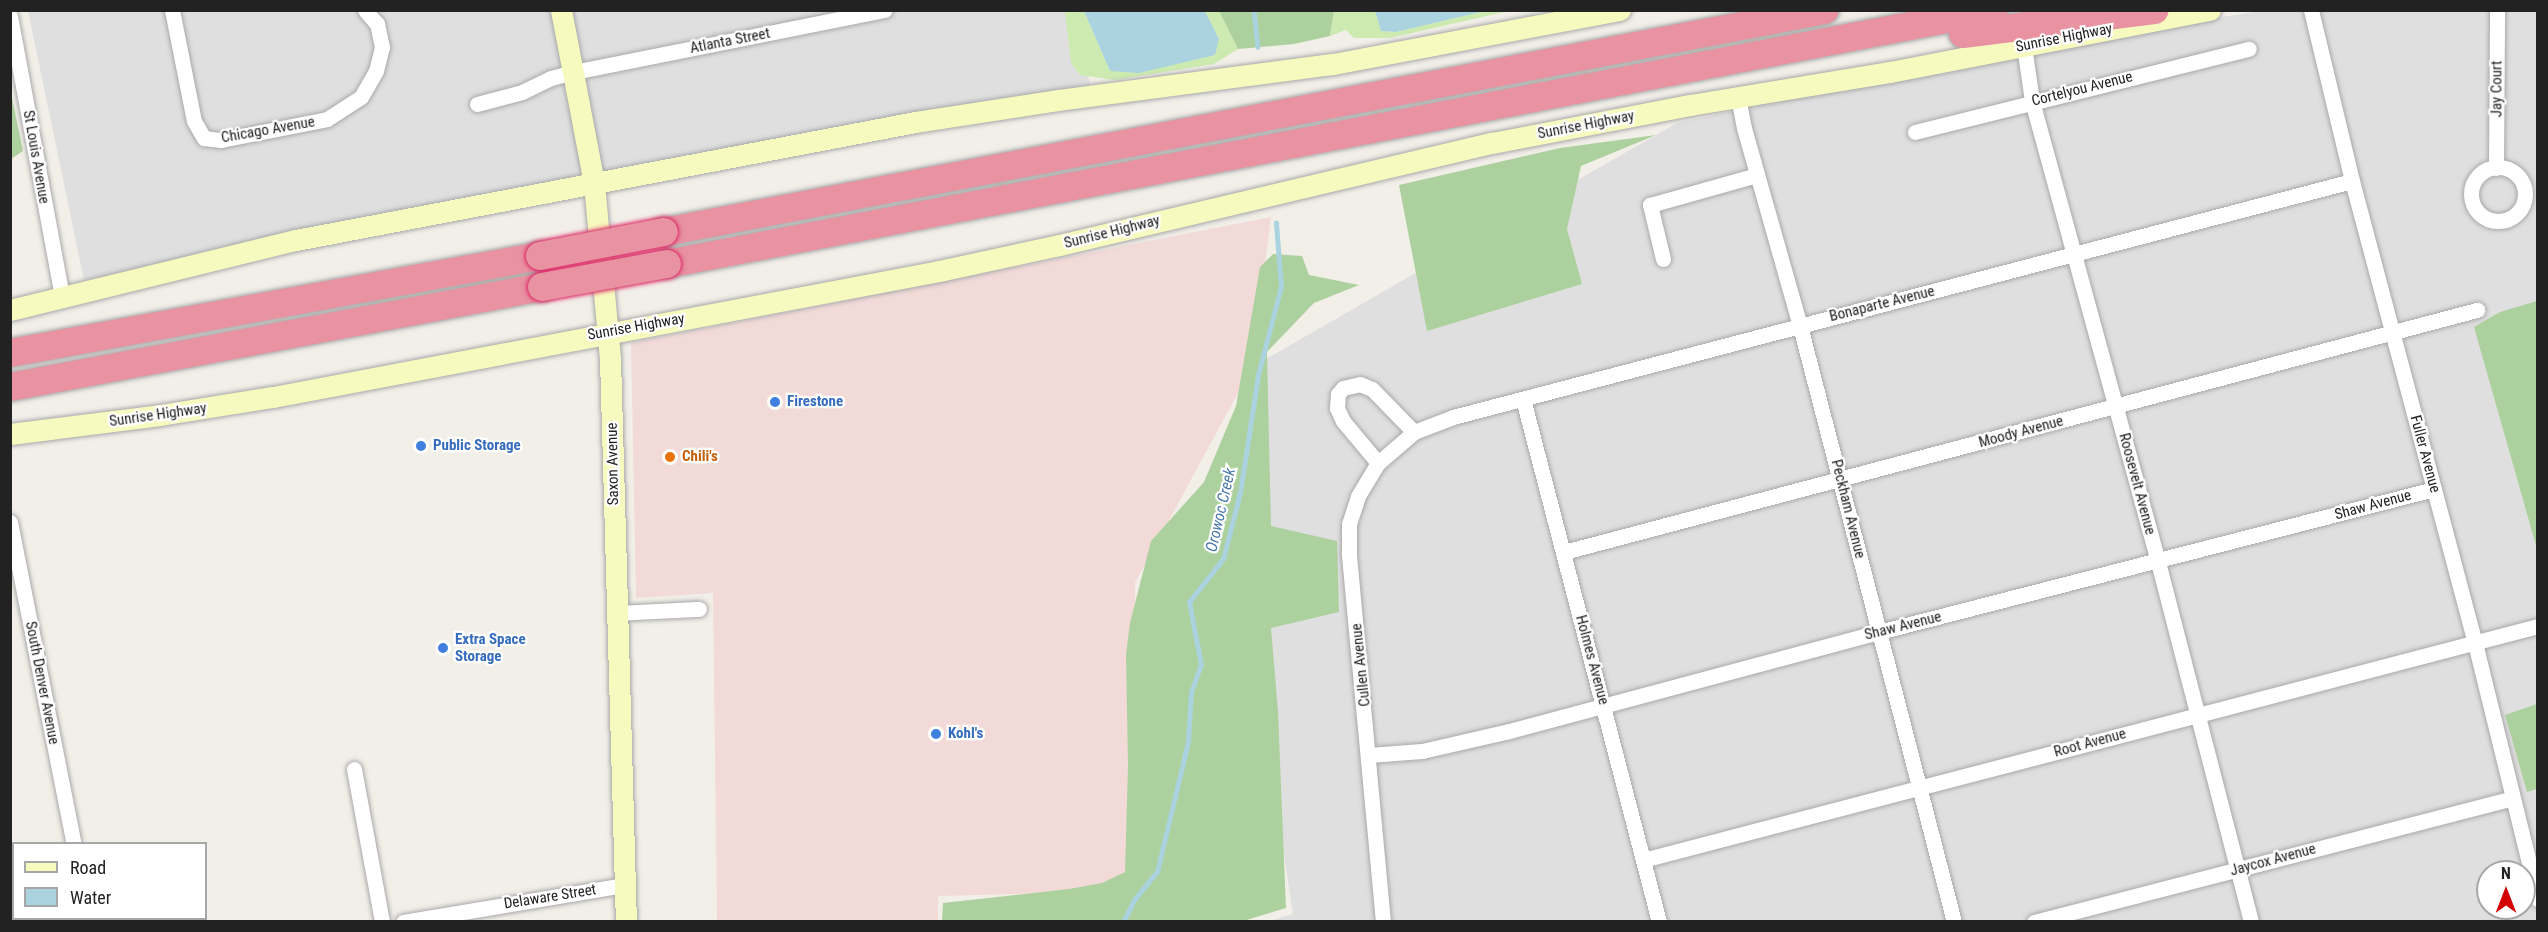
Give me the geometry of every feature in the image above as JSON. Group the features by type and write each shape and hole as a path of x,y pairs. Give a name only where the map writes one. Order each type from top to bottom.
{"highway":[{"path":"1657,42 1753,10"},
{"path":"10,353 540,256 1825,10"},
{"path":"10,387 667,264 1994,10"},
{"path":"1880,32 1943,37 2155,10"}],"main road":[{"name":"Saxon Avenue","path":"561,10 594,183 608,332 614,454 616,613 626,921"},
{"path":"10,310 296,240 947,116 1333,64 1620,10"},
{"name":"Sunrise Highway","path":"10,434 234,404 1020,254 1441,154 2210,10"}],"street":[{"name":"Chicago Avenue","path":"172,10 194,121 204,138 221,140 327,119 361,97 376,71 382,47 377,24 365,10"},
{"name":"Atlanta Street","path":"477,104 522,92 551,78 574,72 885,10"},
{"name":"Fuller Avenue","path":"2311,10 2352,181 2475,644 2538,899"},
{"name":"Jay Court","path":"2496,168 2498,10"},
{"name":"St Louis Avenue","path":"10,16 62,297"},
{"name":"Roosevelt Avenue","path":"2024,46 2032,101 2158,562 2251,921"},
{"name":"Cortelyou Avenue","path":"1915,132 2032,101 2249,49"},
{"name":"Peckham Avenue","path":"1738,97 1757,175 1800,326 1954,921"},
{"path":"1663,259 1650,205 1757,175"},
{"name":"Bonaparte Avenue","path":"1414,432 1453,417 2352,181"},
{"name":"Moody Avenue","path":"1564,552 2477,310"},
{"path":"1378,463 1343,421 1337,408 1338,394 1343,388 1360,384 1372,389 1414,432"},
{"name":"Holmes Avenue","path":"1523,399 1659,921"},
{"name":"Cullen Avenue","path":"1383,921 1370,755 1349,553 1349,524 1358,496 1378,463 1414,432"},
{"name":"Shaw Avenue","path":"1370,755 1422,751 2434,489"},
{"name":"South Denver Avenue","path":"10,522 74,842"},
{"path":"616,613 699,609"},
{"name":"Root Avenue","path":"1642,860 2538,626"},
{"path":"354,769 382,921"},
{"name":"Jaycox Avenue","path":"2034,921 2512,798"},
{"name":"Delaware Street","path":"403,921 625,885"}],"shaded area":[{"path":"28,11 1076,11 1090,85 84,280"},
{"path":"2260,11 2537,11 2537,921 1269,921 1293,914 1259,689 1252,367 1677,123 2038,47"},
{"path":"1271,217 1252,367 1135,583 1139,891 938,896 938,921 717,921 713,593 636,598 631,343"}],"green space":[{"path":"1065,11 1084,11 1110,71 1219,39 1205,11 1219,11 1238,49 1214,64 1115,80 1080,75 1071,63"},
{"path":"1219,11 1334,11 1330,36 1294,44 1238,49"},
{"path":"1334,11 1375,11 1381,31 1396,32 1485,11 1509,11 1390,38 1354,38 1346,30 1330,36"},
{"path":"10,88 23,151 11,159 10,159"},
{"path":"1656,135 1581,166 1567,229 1582,284 1427,331 1399,185 1560,148"},
{"path":"1273,254 1302,256 1309,275 1359,285 1314,303 1267,352 1271,526 1337,541 1339,612 1271,628 1278,711 1286,908 1240,922 942,921 943,903 1069,889 1102,883 1125,872 1128,765 1126,655 1130,623 1151,541 1204,482 1236,406 1260,267"},
{"path":"2538,301 2537,549 2474,327 2500,312"},
{"path":"2537,704 2537,789 2527,792 2505,715"}],"water":[{"path":"1375,10 1485,11 1396,32 1381,31"},
{"path":"1084,11 1205,11 1219,39 1215,55 1139,73 1110,71"}],"waterway":[{"name":"Orowoc Creek","path":"1254,10 1258,47"},
{"name":"Orowoc Creek","path":"1123,922 1134,900 1157,872 1188,742 1191,692 1201,665 1189,602 1223,559 1240,493 1258,375 1281,287 1276,223"}],"place":[{"name":"Firestone","path":"775,402"},
{"name":"Public Storage","path":"421,446"},
{"name":"Chili's","path":"670,457"},
{"name":"Extra Space Storage","path":"443,648"},
{"name":"Kohl's","path":"936,734"}]}
